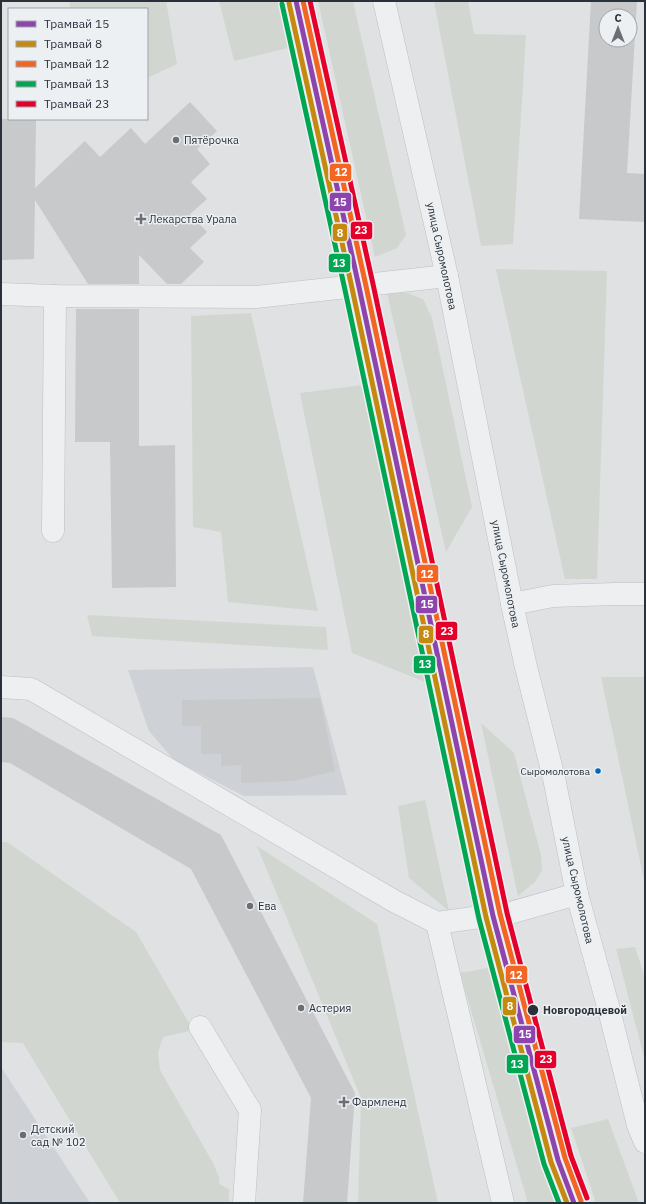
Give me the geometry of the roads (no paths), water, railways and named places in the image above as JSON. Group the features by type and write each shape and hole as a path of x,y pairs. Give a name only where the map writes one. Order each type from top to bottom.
{"street":[{"name":"улица Сыромолотова","path":"384,1 447,276 512,604 554,778 577,894 608,1006 638,1125 645,1142"},
{"path":"1,294 55,296 256,297 447,276"},
{"path":"52,531 55,296"},
{"path":"512,604 553,596 645,594"},
{"path":"1,687 31,689 394,901 437,923 510,913 577,894"},
{"path":"437,923 503,1203"},
{"path":"200,1027 250,1110 244,1203"}],"tram line":[{"name":"15","path":"296,1 359,287 493,916 558,1160 574,1203"},
{"name":"12","path":"303,1 366,286 500,914 565,1158 581,1201"},
{"name":"23","path":"310,1 373,284 507,913 571,1156 587,1198"},
{"name":"8","path":"289,3 352,288 486,917 551,1162 567,1203"},
{"name":"13","path":"282,4 345,290 479,919 544,1164 559,1203"}],"place":[{"name":"Пятёрочка","path":"176,140"},
{"name":"Лекарства Урала","path":"141,219"},
{"name":"Сыромолотова","path":"598,771"},
{"name":"Ева","path":"250,906"},
{"name":"Астерия","path":"301,1008"},
{"name":"Новгородцевой","path":"533,1010"},
{"name":"Фармленд","path":"344,1102"},
{"name":"Детский сад № 102","path":"23,1135"}]}
